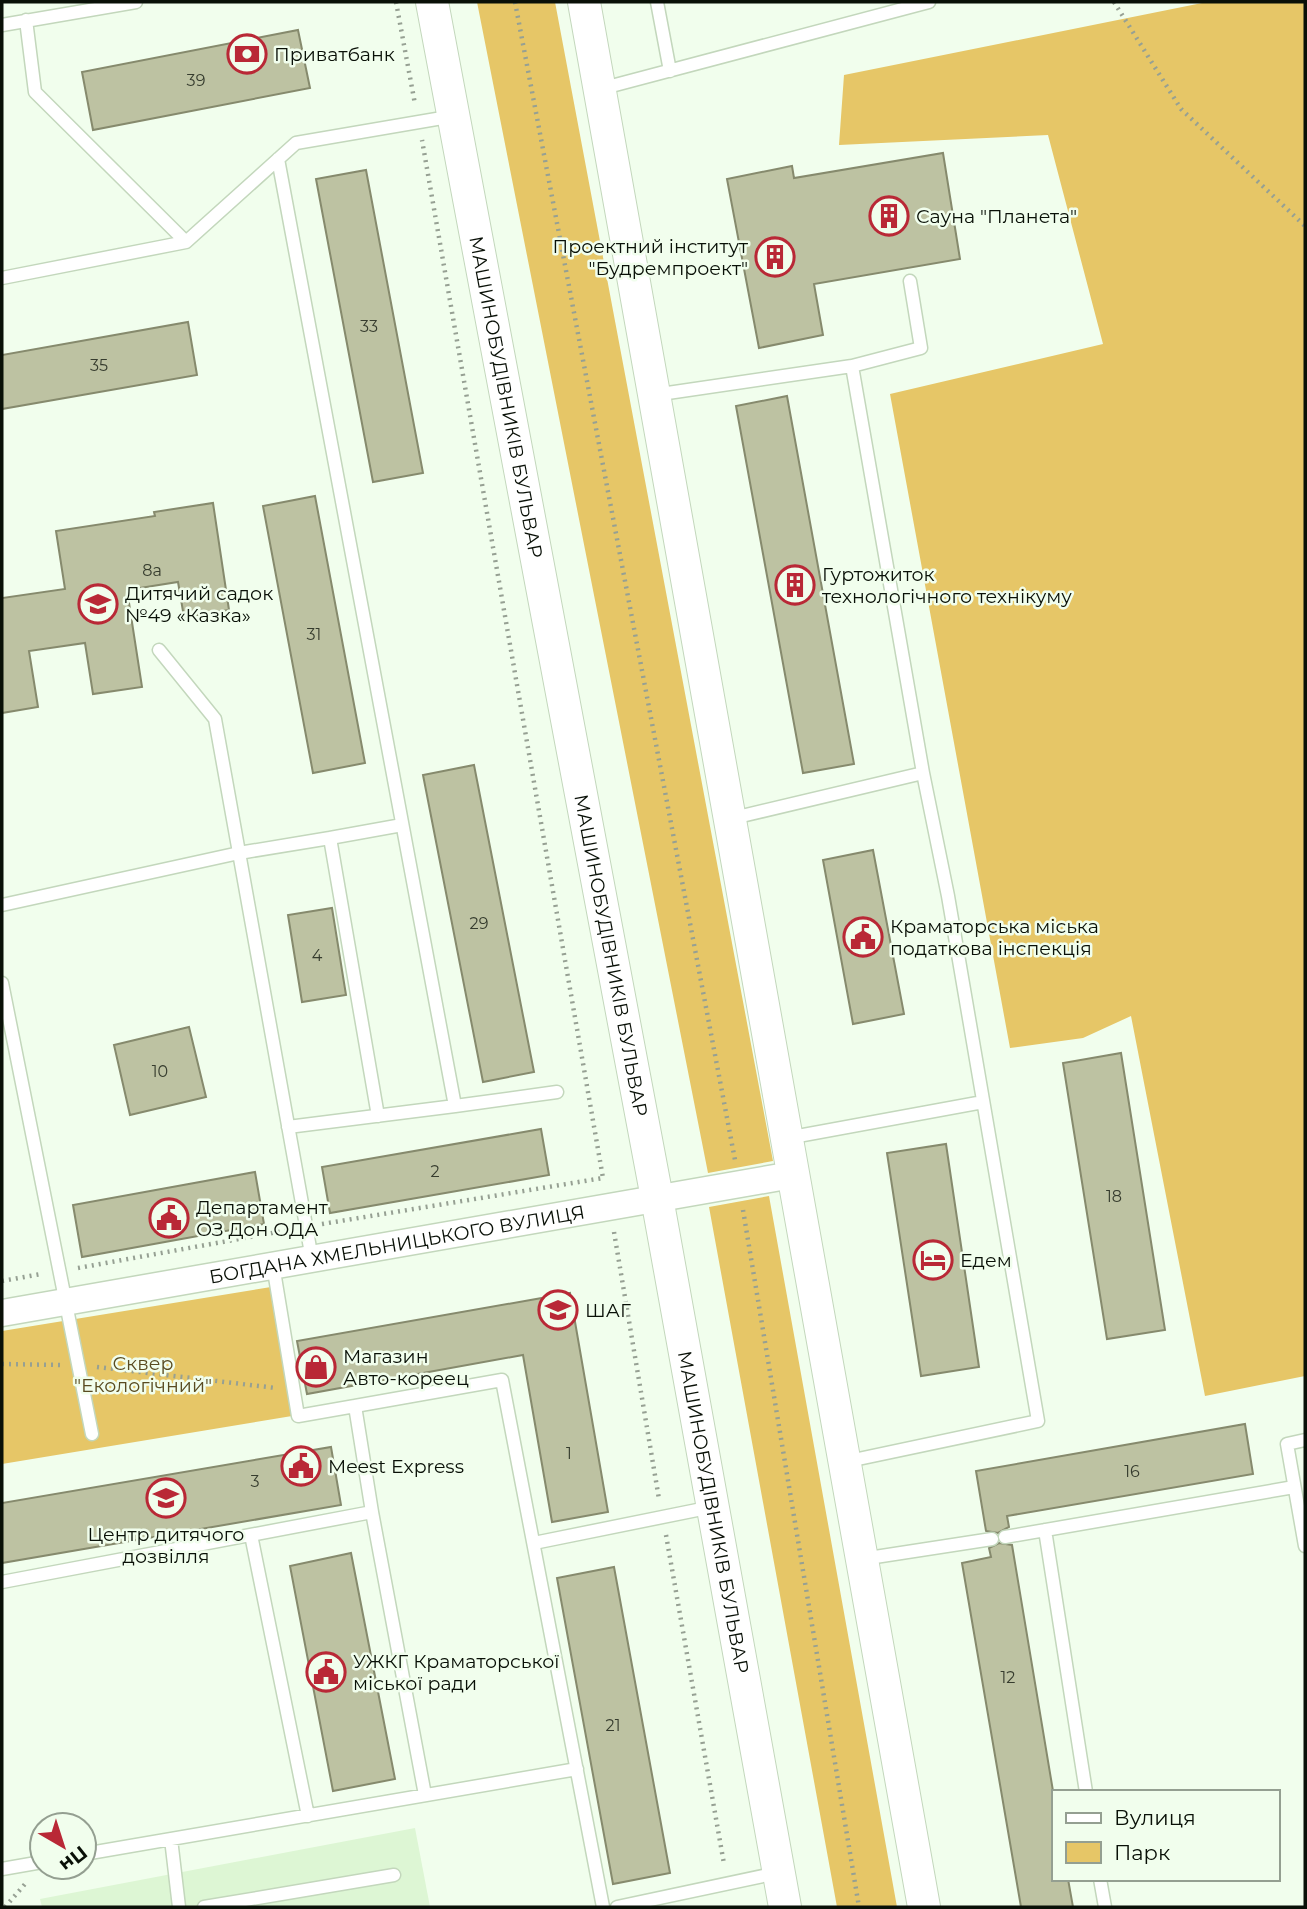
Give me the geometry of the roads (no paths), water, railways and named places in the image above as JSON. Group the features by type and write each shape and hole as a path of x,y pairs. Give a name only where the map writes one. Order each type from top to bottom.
{"street":[{"name":"МАШИНОБУДІВНИКІВ БУЛЬВАР","path":"432,2 657,1198 785,1907"},
{"path":"584,2 924,1907"},
{"name":"БОГДАНА ХМЕЛЬНИЦЬКОГО ВУЛИЦЯ","path":"2,1313 792,1175"}],"lane":[{"path":"2,25 136,2"},
{"path":"657,2 670,71"},
{"path":"600,89 929,2"},
{"path":"26,20 35,92 186,243"},
{"path":"2,278 186,243 296,143 454,116"},
{"path":"278,159 455,1106"},
{"path":"653,395 852,366 921,348 910,281"},
{"path":"844,1462 1038,1421 852,366"},
{"path":"159,650 215,719 312,1259"},
{"path":"729,819 923,773"},
{"path":"2,905 239,853 402,825"},
{"path":"330,838 378,1116"},
{"path":"2,983 92,1434"},
{"path":"288,1127 557,1092"},
{"path":"786,1138 983,1102"},
{"path":"273,1265 298,1416 502,1380 603,1907"},
{"path":"355,1406 425,1795"},
{"path":"1305,1440 1287,1444 1305,1546"},
{"path":"862,1559 1294,1487"},
{"path":"534,1543 713,1507"},
{"path":"2,1581 372,1512"},
{"path":"1045,1530 1087,1790"},
{"path":"251,1535 307,1816"},
{"path":"98,1852 577,1769"},
{"path":"171,1839 179,1907"},
{"path":"2,1868 28,1864"},
{"path":"617,1907 779,1873"},
{"path":"204,1907 394,1875"},
{"path":"1100,1881 1105,1907"}],"place":[{"name":"Приватбанк","path":"247,54"},
{"name":"Сауна \"Планета\"","path":"889,216"},
{"name":"Проектний інститут \"Будремпроект\"","path":"775,257"},
{"name":"Гуртожиток технологічного технікуму","path":"795,585"},
{"name":"Дитячий садок №49 «Казка»","path":"98,604"},
{"name":"Краматорська міська податкова інспекція","path":"863,937"},
{"name":"Департамент ОЗ Дон ОДА","path":"169,1218"},
{"name":"Едем","path":"933,1260"},
{"name":"ШАГ","path":"558,1310"},
{"name":"Магазин Авто-кореец","path":"316,1367"},
{"name":"Meest Express","path":"301,1466"},
{"name":"Центр дитячого дозвілля","path":"166,1498"},
{"name":"УЖКГ Краматорської міської ради","path":"326,1672"}],"park label":[{"name":"Сквер \"Екологічний\"","path":"143,1374"}]}
